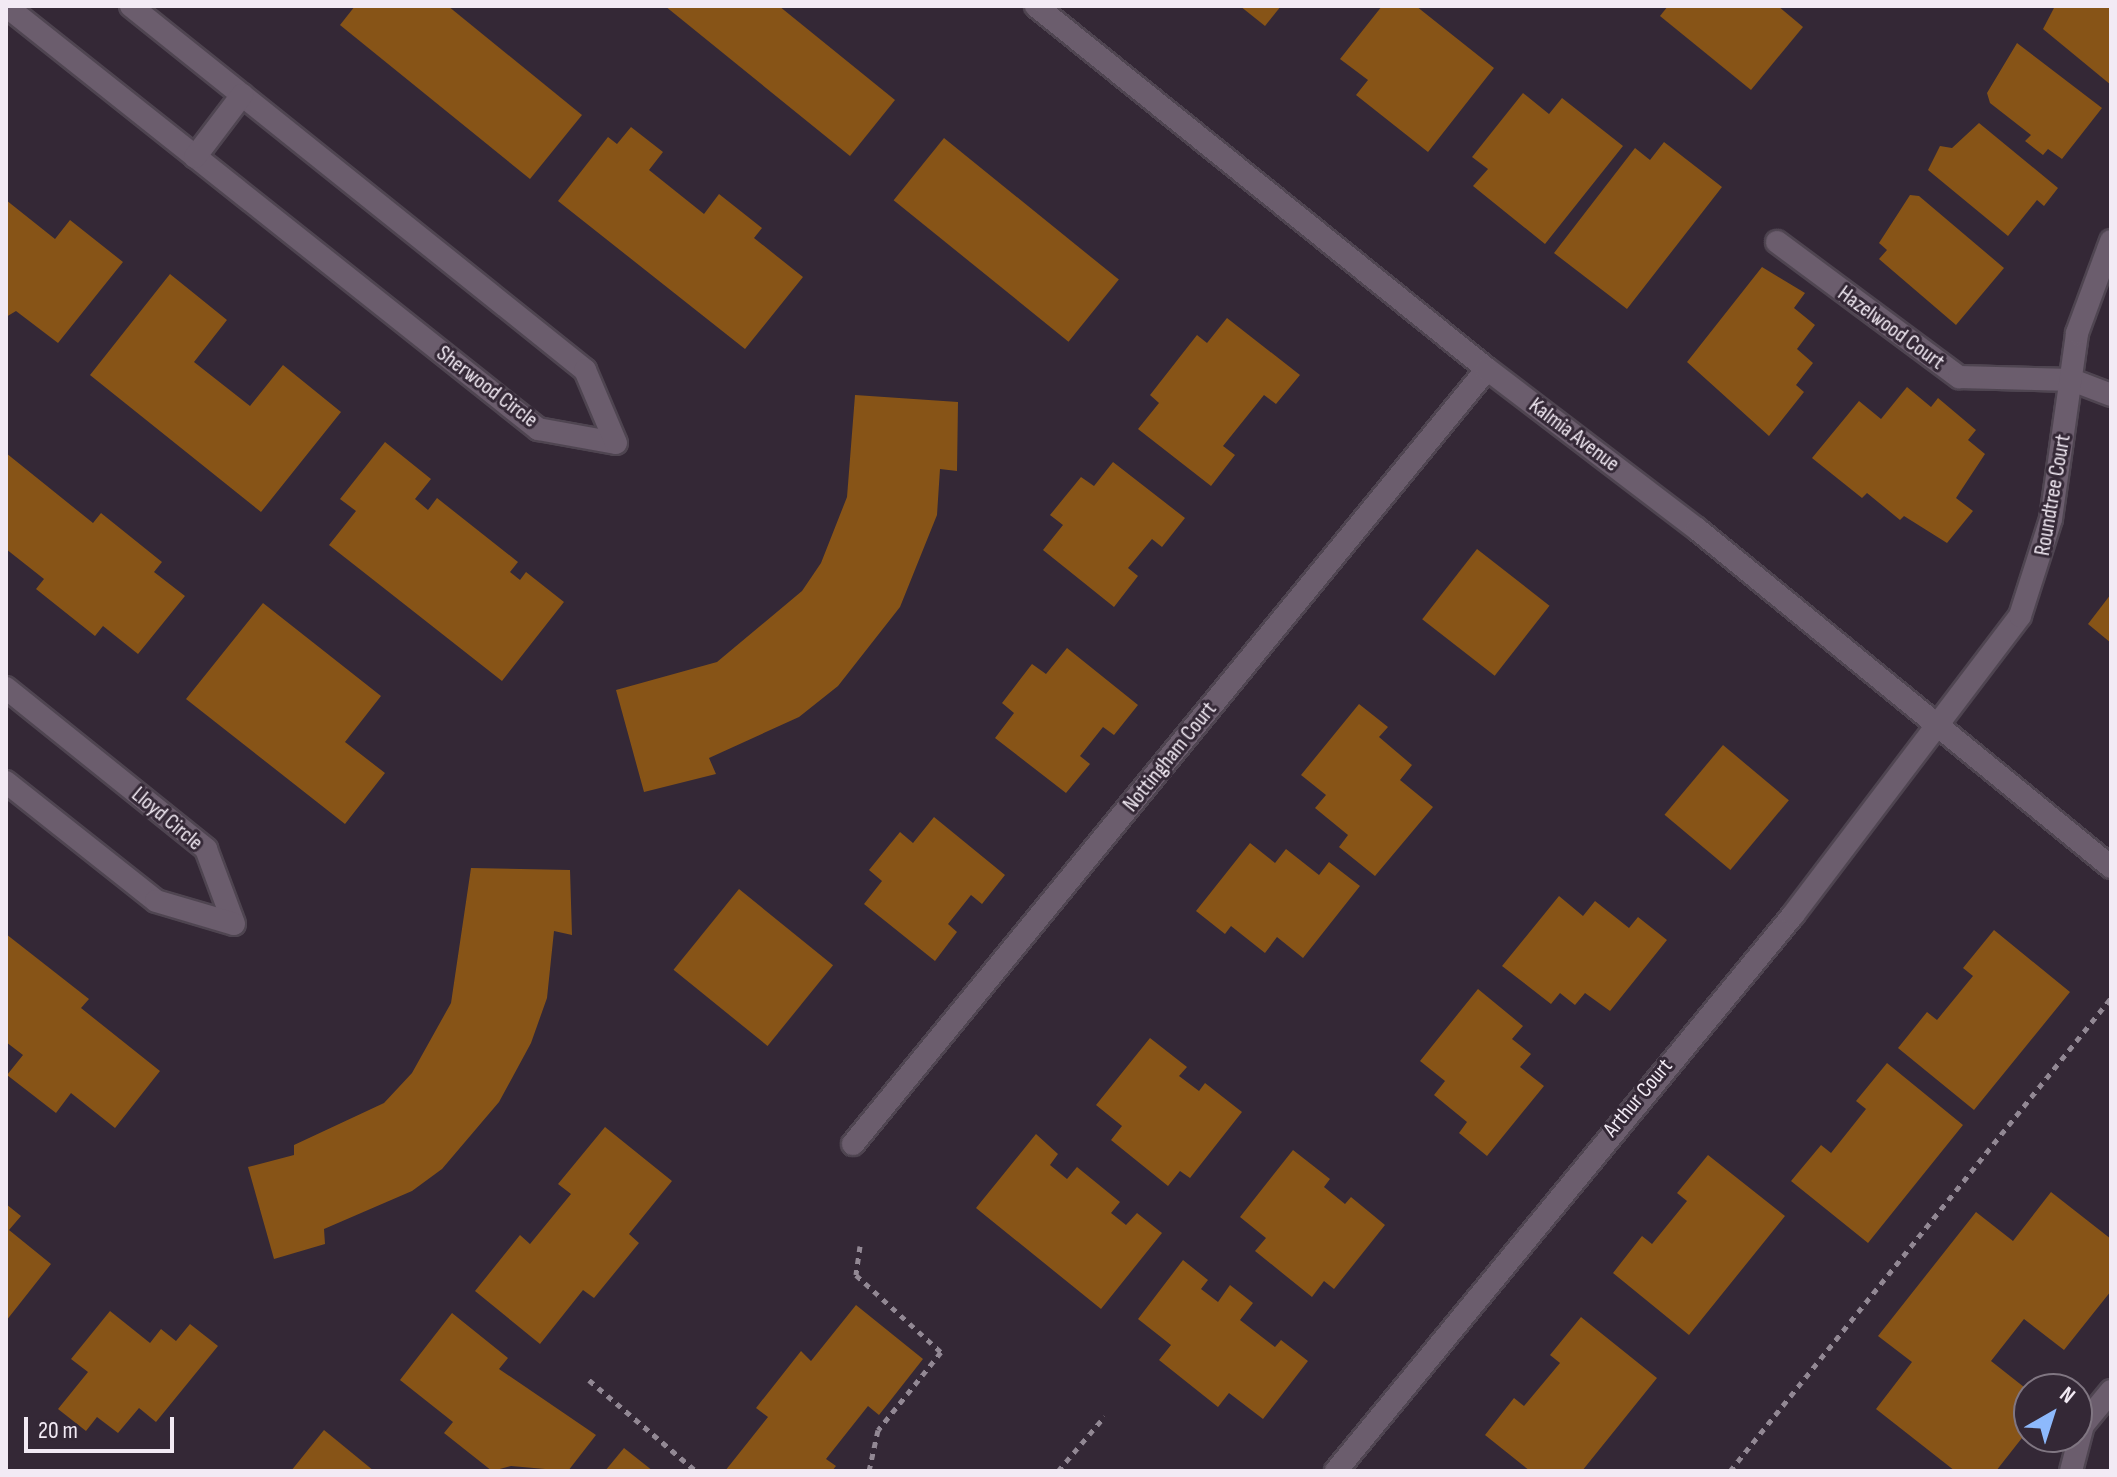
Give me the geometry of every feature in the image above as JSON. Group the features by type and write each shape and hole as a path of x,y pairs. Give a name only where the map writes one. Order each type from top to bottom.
{"street":[{"name":"Sherwood Circle","path":"6,6 538,429 616,443 585,370 131,6"},
{"name":"Kalmia Avenue","path":"1036,6 1487,369 1941,727 2111,867"},
{"path":"195,157 242,95"},
{"name":"Roundtree Court","path":"1941,727 1993,658 2030,591 2051,519 2089,288 2111,241"},
{"name":"Hazelwood Court","path":"1777,242 1959,377 2072,380 2111,395"},
{"name":"Nottingham Court","path":"853,1144 1487,369"},
{"name":"Lloyd Circle","path":"6,688 206,849 234,924 156,901 6,782"},
{"name":"Arthur Court","path":"1336,1471 1941,727"},
{"path":"2071,1471 2083,1425 2111,1391"}],"path":[{"path":"1730,1471 2111,998"},
{"path":"860,1246 856,1275 941,1352 878,1430 869,1471"},
{"path":"589,1380 696,1471"},
{"path":"1058,1471 1105,1416"}],"building":[{"path":"355,6 448,6 582,115 530,179 340,25"},
{"path":"665,6 779,6 895,100 850,156"},
{"path":"1240,6 1281,6 1265,26"},
{"path":"1382,6 1416,6 1494,68 1428,152 1356,95 1368,80 1340,59"},
{"path":"1668,6 1778,6 1803,27 1751,90 1660,16"},
{"path":"2055,6 2111,6 2111,85 2043,29"},
{"path":"2017,43 2102,108 2062,159 2048,149 2043,155 2025,141 2031,135 1990,103 1987,93"},
{"path":"1523,93 1549,114 1562,98 1623,146 1545,244 1473,186 1488,169 1472,157"},
{"path":"1979,123 2058,188 2044,206 2037,200 2008,236 1928,170 1940,146 1952,148"},
{"path":"631,127 663,152 649,170 704,214 719,194 762,228 754,238 803,277 745,349 558,201 608,137 617,144"},
{"path":"944,138 1119,280 1069,342 894,200"},
{"path":"1664,142 1722,187 1627,309 1554,253 1635,148 1650,160"},
{"path":"1910,195 1919,196 2004,268 1956,325 1879,259 1887,250 1879,243"},
{"path":"6,200 55,239 70,220 123,262 58,343 16,311 6,317"},
{"path":"1762,267 1805,293 1794,308 1815,325 1797,349 1813,363 1796,385 1804,392 1769,436 1687,362"},
{"path":"170,274 227,320 194,362 250,406 283,365 341,412 261,512 90,375"},
{"path":"1227,318 1300,375 1276,404 1264,395 1223,446 1235,455 1211,486 1138,429 1159,403 1150,395 1197,335 1207,343"},
{"path":"1907,387 1931,407 1938,398 1976,430 1968,440 1985,454 1956,498 1973,511 1947,543 1904,516 1900,520 1867,493 1862,498 1812,458 1859,401 1881,419"},
{"path":"855,395 958,402 957,471 940,469 937,515 900,607 838,686 799,717 709,758 716,774 644,792 616,690 717,662 802,591 821,563 847,497"},
{"path":"385,442 431,479 415,499 428,510 437,498 518,562 510,572 520,580 526,572 564,602 502,681 329,545 356,511 340,499"},
{"path":"6,453 93,523 101,513 162,562 154,572 185,596 138,654 103,626 95,636 36,589 44,579 6,549"},
{"path":"1113,462 1185,518 1162,547 1152,539 1128,568 1138,576 1114,607 1043,550 1063,525 1050,515 1081,477 1094,486"},
{"path":"1477,549 1549,606 1495,676 1422,619"},
{"path":"2111,594 2111,643 2088,624"},
{"path":"263,603 381,696 345,742 385,773 345,824 186,699"},
{"path":"1067,648 1138,705 1114,735 1103,727 1080,756 1090,764 1066,793 995,738 1014,713 1002,703 1032,664 1046,674"},
{"path":"1359,704 1388,727 1379,737 1412,765 1400,780 1433,807 1375,876 1339,847 1348,835 1315,808 1326,795 1301,775"},
{"path":"1723,745 1789,800 1730,870 1665,815"},
{"path":"934,817 1005,875 982,904 971,895 948,924 957,932 935,961 864,904 882,881 869,870 900,832 913,843"},
{"path":"1250,843 1275,863 1286,849 1319,875 1329,862 1360,886 1303,958 1277,937 1265,953 1231,926 1225,934 1196,911"},
{"path":"471,868 570,870 572,935 554,931 547,998 531,1043 499,1102 442,1169 412,1191 324,1229 325,1244 274,1259 248,1167 294,1155 294,1145 384,1103 412,1073 451,1003"},
{"path":"739,889 833,965 768,1046 674,970"},
{"path":"1559,896 1583,916 1595,901 1629,928 1638,917 1667,940 1610,1011 1585,993 1575,1005 1560,993 1551,1004 1502,966"},
{"path":"1994,930 2070,992 1974,1110 1898,1048 1927,1012 1937,1020 1973,976 1963,968"},
{"path":"6,934 89,999 81,1008 160,1071 115,1128 71,1093 56,1113 7,1075 23,1055 6,1042"},
{"path":"1478,989 1523,1026 1512,1039 1531,1054 1520,1067 1544,1086 1487,1156 1459,1133 1467,1122 1434,1095 1445,1081 1420,1061"},
{"path":"1150,1038 1187,1067 1179,1076 1199,1091 1205,1083 1242,1112 1190,1178 1180,1171 1168,1186 1111,1140 1122,1126 1096,1105"},
{"path":"1887,1063 1963,1125 1868,1243 1791,1181 1821,1145 1831,1153 1866,1109 1856,1101"},
{"path":"605,1127 672,1181 629,1234 639,1243 594,1298 583,1290 540,1344 475,1291 520,1235 530,1244 571,1194 558,1184"},
{"path":"1036,1134 1058,1154 1050,1165 1067,1179 1077,1167 1120,1202 1111,1213 1126,1225 1137,1213 1162,1233 1101,1309 976,1208"},
{"path":"1293,1150 1330,1179 1324,1187 1345,1204 1351,1197 1385,1225 1334,1289 1324,1281 1312,1297 1255,1251 1266,1238 1240,1217"},
{"path":"1708,1155 1785,1216 1689,1335 1613,1273 1642,1236 1652,1244 1687,1201 1677,1193"},
{"path":"2051,1192 2111,1239 2111,1291 2064,1350 2024,1319 1991,1361 2013,1378 2013,1449 1996,1471 1955,1471 1876,1409 1912,1362 1878,1336 1976,1212 2013,1241"},
{"path":"6,1204 21,1216 9,1230 51,1264 6,1321"},
{"path":"1183,1260 1208,1280 1201,1289 1218,1302 1230,1285 1253,1303 1240,1320 1275,1347 1281,1340 1308,1361 1263,1419 1229,1393 1218,1407 1159,1360 1171,1345 1138,1319"},
{"path":"856,1305 923,1359 879,1415 868,1406 826,1459 836,1466 832,1471 725,1471 768,1417 756,1408 801,1351 811,1361"},
{"path":"110,1311 150,1343 161,1329 176,1341 190,1324 218,1346 156,1422 139,1408 118,1433 97,1417 86,1431 58,1409 88,1372 71,1359"},
{"path":"452,1313 508,1358 499,1369 596,1435 568,1471 511,1466 492,1471 444,1433 453,1422 400,1380"},
{"path":"1581,1317 1657,1378 1582,1471 1530,1471 1485,1435 1514,1398 1524,1406 1560,1363 1550,1355"},
{"path":"324,1430 374,1471 291,1471"},
{"path":"624,1448 653,1471 605,1471"}]}
